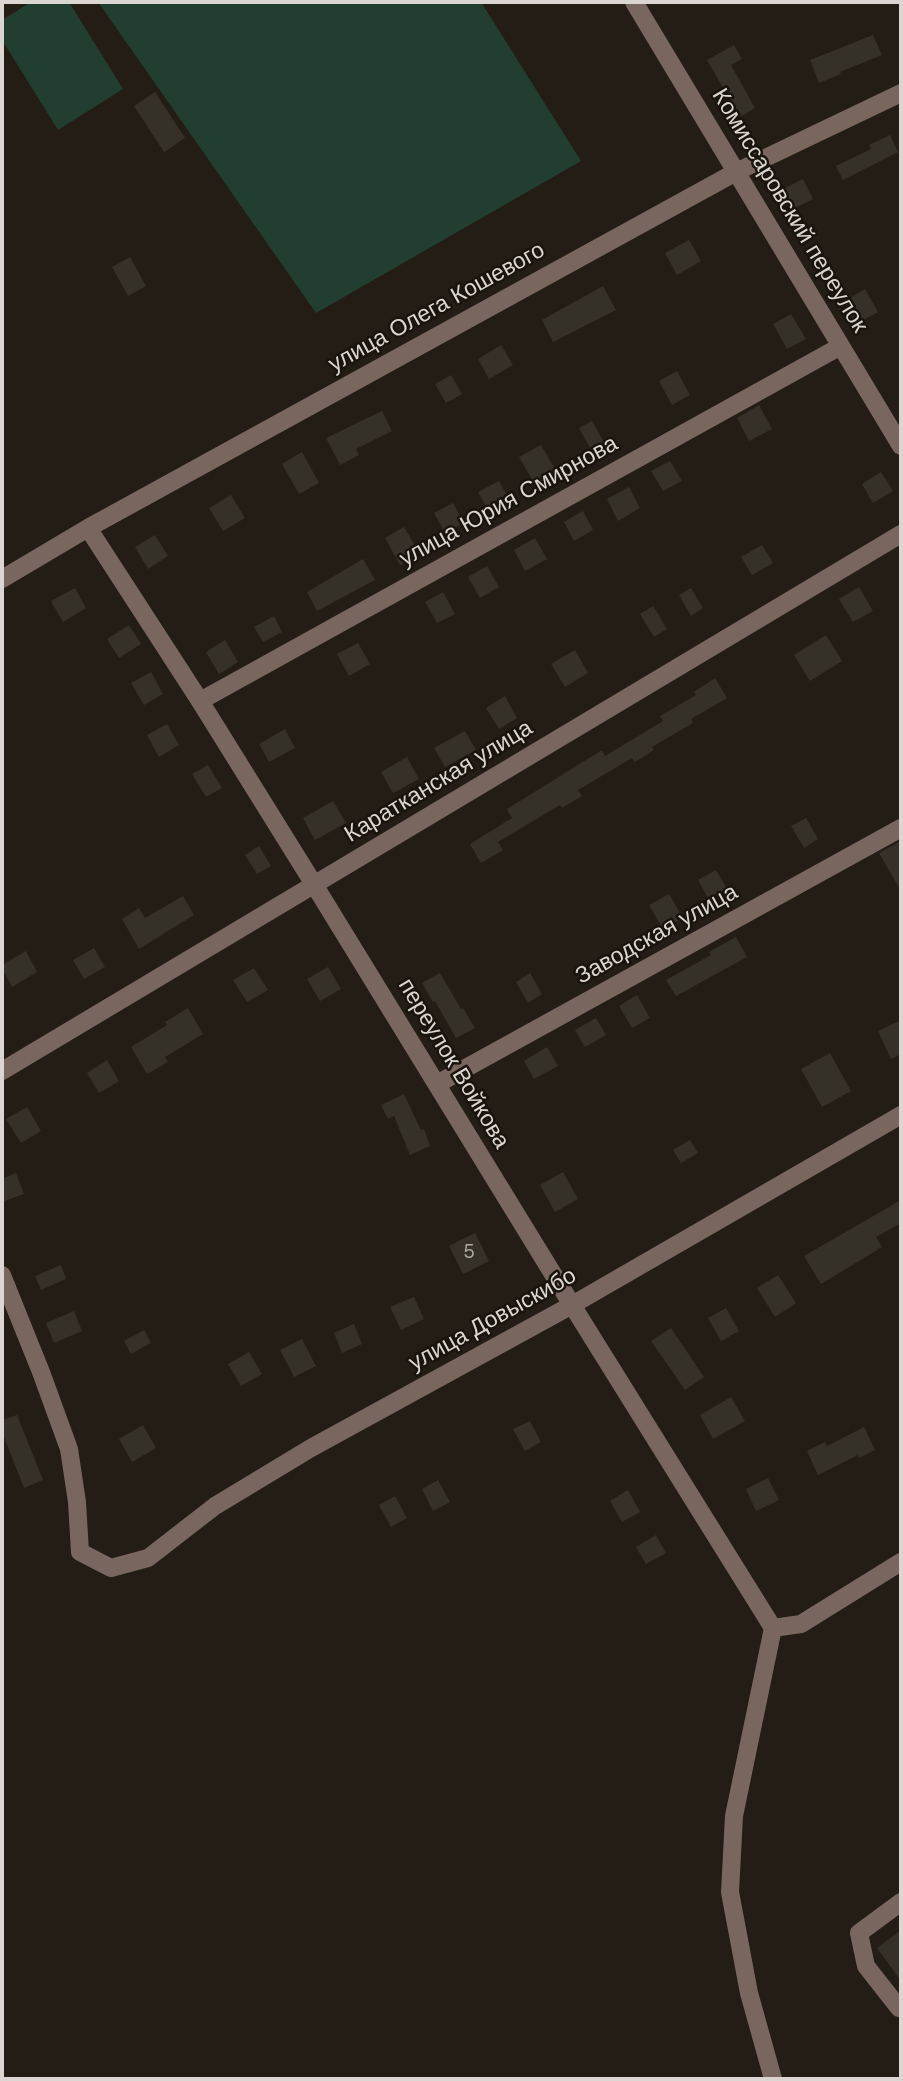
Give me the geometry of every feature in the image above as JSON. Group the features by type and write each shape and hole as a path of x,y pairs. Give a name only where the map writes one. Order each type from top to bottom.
{"street":[{"name":"Комиссаровский переулок","path":"634,2 901,446"},
{"name":"улица Олега Кошевого","path":"2,579 88,527 736,172 901,93"},
{"name":"улица Юрия Смирнова","path":"200,701 841,346"},
{"name":"переулок Войкова","path":"88,527 200,701 773,1628"},
{"name":"Каратканская улица","path":"2,1071 901,534"},
{"name":"Заводская улица","path":"437,1084 901,828"},
{"name":"улица Довыскибо","path":"2,1275 69,1448 77,1502 80,1552 111,1568 148,1558 215,1506 301,1454 572,1305 901,1115"},
{"path":"773,2079 749,1993 730,1892 734,1816 773,1628 801,1624 901,1562"},
{"path":"901,1902 859,1933 866,1966 899,2008 901,2007"}],"green space":[{"path":"31,2 69,2 123,89 58,130 2,40 2,20"},
{"path":"98,2 481,2 581,161 316,313"}],"building":[{"path":"873,35 882,55 819,83 810,60"},
{"path":"734,45 742,59 731,65 755,108 740,117 707,60"},
{"path":"155,92 185,138 164,152 134,106"},
{"path":"890,135 898,152 843,180 836,166 871,149 869,145"},
{"path":"803,179 813,199 791,210 781,190"},
{"path":"689,240 701,261 677,275 665,253"},
{"path":"130,257 146,286 128,296 112,267"},
{"path":"603,286 616,310 553,342 542,320"},
{"path":"865,289 878,312 856,324 843,302"},
{"path":"791,314 806,339 787,349 773,324"},
{"path":"501,345 513,365 489,379 478,359"},
{"path":"677,371 690,395 672,405 659,381"},
{"path":"451,375 462,394 446,403 435,384"},
{"path":"759,405 772,429 749,441 737,418"},
{"path":"382,411 392,431 356,449 359,455 340,465 326,438"},
{"path":"592,421 605,444 592,451 579,428"},
{"path":"541,445 556,471 534,483 519,457"},
{"path":"302,452 319,483 299,494 282,464"},
{"path":"670,461 682,481 663,491 651,471"},
{"path":"881,472 893,491 873,503 862,484"},
{"path":"499,481 508,497 487,508 478,492"},
{"path":"629,487 640,508 618,521 607,499"},
{"path":"231,495 245,518 223,531 209,508"},
{"path":"453,503 464,523 445,533 434,513"},
{"path":"583,511 593,530 574,541 564,522"},
{"path":"404,527 420,554 400,565 385,538"},
{"path":"155,535 168,556 148,569 135,547"},
{"path":"535,538 547,559 525,571 514,550"},
{"path":"762,545 773,563 752,575 741,557"},
{"path":"363,559 375,580 317,611 307,592"},
{"path":"487,566 499,587 480,598 468,577"},
{"path":"859,587 873,611 853,622 839,599"},
{"path":"75,588 86,608 63,622 51,601"},
{"path":"691,588 703,608 691,616 679,595"},
{"path":"443,592 455,614 437,623 425,602"},
{"path":"653,606 667,629 654,637 640,614"},
{"path":"274,616 282,632 263,642 254,627"},
{"path":"129,625 141,644 119,658 107,639"},
{"path":"826,635 842,661 810,681 794,655"},
{"path":"225,640 238,662 219,674 206,652"},
{"path":"358,643 370,664 349,676 337,654"},
{"path":"575,650 588,673 565,687 551,664"},
{"path":"151,672 163,694 144,705 131,683"},
{"path":"715,678 727,698 691,719 693,723 652,747 654,750 635,762 632,758 578,790 582,796 562,808 560,805 498,842 503,850 481,863 470,844 512,818 507,809 602,750 605,756 663,721 660,716 696,695 694,692"},
{"path":"505,696 517,718 499,729 486,708"},
{"path":"167,724 179,745 159,757 147,735"},
{"path":"285,729 295,748 269,762 259,744"},
{"path":"465,731 476,750 445,767 434,748"},
{"path":"407,757 419,779 393,793 381,772"},
{"path":"208,765 222,788 206,797 192,774"},
{"path":"333,801 346,823 315,840 303,818"},
{"path":"806,818 818,839 804,848 791,826"},
{"path":"901,841 901,891 879,853"},
{"path":"259,846 271,866 257,874 245,855"},
{"path":"716,870 727,889 709,900 698,880"},
{"path":"669,894 683,918 663,929 649,905"},
{"path":"183,896 194,915 139,949 122,919 139,908 145,918"},
{"path":"736,937 747,957 676,996 666,980 711,955 709,952"},
{"path":"94,948 105,967 84,979 73,960"},
{"path":"26,951 37,972 12,987 2,965"},
{"path":"328,967 341,989 320,1001 307,979"},
{"path":"254,968 268,990 247,1002 233,980"},
{"path":"440,973 475,1028 456,1038 422,983"},
{"path":"530,973 542,994 528,1003 516,982"},
{"path":"637,995 650,1018 632,1028 619,1006"},
{"path":"188,1008 203,1034 165,1057 168,1062 147,1074 131,1047 167,1025 165,1022"},
{"path":"596,1018 606,1035 585,1047 575,1030"},
{"path":"901,1020 901,1054 891,1059 878,1031"},
{"path":"547,1047 558,1066 534,1079 524,1061"},
{"path":"830,1053 851,1091 822,1107 801,1069"},
{"path":"107,1060 119,1081 99,1093 87,1073"},
{"path":"404,1094 421,1130 424,1129 430,1146 410,1155 394,1116 388,1119 381,1105"},
{"path":"27,1107 41,1131 21,1143 6,1119"},
{"path":"690,1140 698,1153 681,1163 673,1150"},
{"path":"563,1172 578,1199 555,1212 540,1185"},
{"path":"16,1173 24,1194 2,1202 2,1179"},
{"path":"901,1200 901,1223 876,1237 882,1247 821,1284 804,1256"},
{"path":"475,1233 489,1261 463,1274 449,1246"},
{"path":"61,1265 66,1279 41,1290 35,1276"},
{"path":"778,1275 796,1303 775,1317 757,1288"},
{"path":"414,1297 424,1319 401,1330 390,1307"},
{"path":"726,1308 739,1331 721,1341 708,1318"},
{"path":"74,1311 82,1331 54,1343 46,1323"},
{"path":"354,1324 362,1344 342,1353 334,1333"},
{"path":"671,1328 704,1377 685,1390 651,1341"},
{"path":"144,1330 151,1343 131,1354 124,1341"},
{"path":"302,1339 316,1366 294,1377 280,1350"},
{"path":"249,1352 262,1374 241,1386 228,1364"},
{"path":"731,1397 745,1421 713,1439 700,1415"},
{"path":"17,1415 43,1480 24,1488 2,1432 2,1420"},
{"path":"530,1421 541,1442 525,1451 513,1429"},
{"path":"143,1425 156,1448 132,1462 119,1439"},
{"path":"864,1427 875,1450 859,1458 858,1455 818,1475 807,1451 825,1442 827,1446"},
{"path":"768,1478 779,1500 756,1511 746,1489"},
{"path":"438,1480 450,1502 433,1511 422,1489"},
{"path":"628,1490 640,1512 622,1522 610,1501"},
{"path":"395,1496 407,1518 391,1527 379,1505"},
{"path":"656,1535 666,1553 646,1564 636,1547"},
{"path":"901,1930 901,1981 877,1948"}]}
